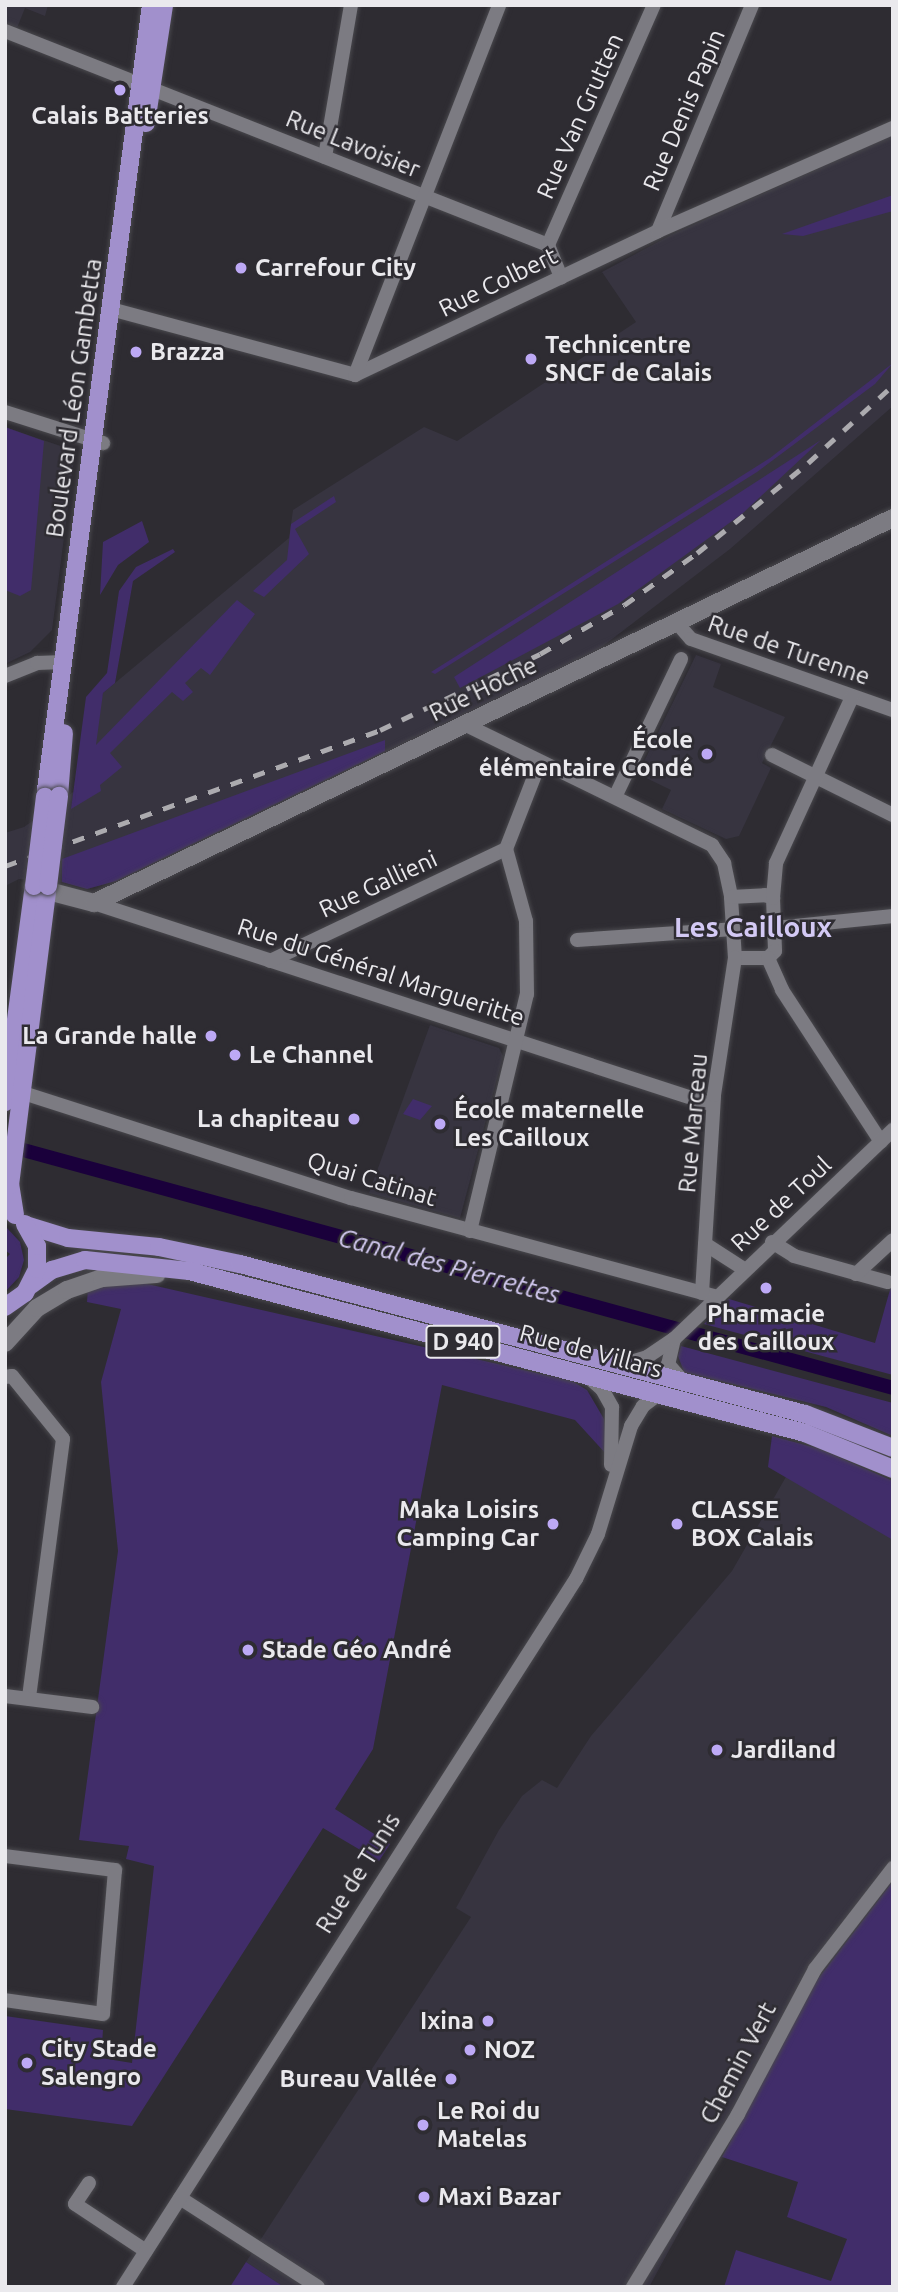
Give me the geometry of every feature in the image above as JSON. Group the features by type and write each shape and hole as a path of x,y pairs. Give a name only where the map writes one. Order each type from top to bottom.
{"main road":[{"name":"Boulevard Léon Gambetta","path":"147,87 151,5"},
{"name":"Boulevard Léon Gambetta","path":"52,796 67,705 115,310 147,87 164,5"},
{"name":"Boulevard Léon Gambetta","path":"52,796 63,662 98,442"},
{"path":"31,1285 38,1252 15,1216 12,1174 13,1098 52,796"},
{"name":"Rue de Villars","path":"15,1216 68,1238 215,1258 685,1382 817,1417 893,1448"},
{"name":"Rue de Villars","path":"5,1307 58,1267 96,1259 148,1263 215,1277 816,1436 893,1469"}],"street":[{"path":"325,157 351,5"},
{"path":"115,310 355,375 499,5"},
{"name":"Rue Van Grutten","path":"548,245 654,5"},
{"name":"Rue Denis Papin","path":"658,231 752,5"},
{"name":"Rue Lavoisier","path":"5,31 548,245"},
{"name":"Rue Colbert","path":"355,375 658,231 893,128"},
{"path":"548,245 561,277"},
{"path":"5,412 98,442"},
{"name":"Rue Hoche","path":"94,903 893,518"},
{"name":"Rue de Turenne","path":"677,623 691,639 893,710"},
{"path":"615,797 681,659"},
{"path":"5,676 37,663 63,662"},
{"path":"735,958 768,958 775,951 771,876 852,697"},
{"name":"Rue Marceau","path":"466,725 712,845 724,863 731,897 735,958 713,1105 705,1244 708,1295"},
{"path":"772,755 893,815"},
{"path":"470,1231 518,1042 527,993 528,943 521,897 506,849 540,762"},
{"name":"Rue Gallieni","path":"270,961 506,849"},
{"name":"Rue du Général Margueritte","path":"40,887 713,1105"},
{"path":"731,897 773,898"},
{"path":"775,928 893,916"},
{"path":"578,940 733,929"},
{"path":"768,958 782,990 881,1142"},
{"name":"Quai Catinat","path":"13,1098 470,1231 708,1295"},
{"name":"Rue de Toul","path":"674,1339 701,1311 708,1295 744,1269 893,1130"},
{"path":"856,1273 893,1240"},
{"path":"772,1242 794,1256 887,1282"},
{"path":"705,1244 744,1269"},
{"path":"5,1343 37,1308 90,1281 140,1274 215,1277"},
{"path":"620,1365 640,1360 674,1339"},
{"path":"674,1339 667,1357 672,1371 685,1382"},
{"name":"Rue de Tunis","path":"585,1374 602,1390 614,1415 614,1445 602,1518"},
{"path":"8,1377 63,1439 29,1699"},
{"name":"Rue de Tunis","path":"123,2287 576,1579 602,1518 634,1420 659,1394"},
{"path":"5,1696 92,1707"},
{"path":"5,1856 115,1870 103,2014 5,2000"},
{"name":"Chemin Vert","path":"633,2287 738,2114 808,1980 893,1868"},
{"path":"89,2183 75,2204 146,2251"},
{"path":"180,2198 318,2287"}],"shaded area":[{"path":"5,5 48,5 45,16 25,8 17,28 5,23"},
{"path":"893,135 893,406 730,549 599,649 116,881 87,889 64,882 19,879 5,886 5,833 24,827 76,790 103,693 289,538 293,510 424,427 457,441 636,322 602,272 671,235"},
{"path":"893,195 893,211 803,236 782,234"},
{"path":"893,363 875,384 757,472 435,674 431,672 770,458"},
{"path":"5,427 75,451 52,630 30,652 5,664"},
{"path":"5,427 44,441 31,590 20,596 5,590"},
{"path":"821,440 743,513 618,604 460,688 454,677"},
{"path":"334,496 336,502 295,529 309,554 264,597 253,591 287,560 291,524"},
{"path":"142,521 149,542 118,565 100,595 103,542"},
{"path":"173,549 175,552 133,581 115,683 103,693 96,745 237,600 255,614 210,675 201,668 185,683 193,692 183,701 172,692 110,753 122,767 100,785 101,791 71,809 86,697 107,673 119,591 136,567"},
{"name":"École élémentaire Condé","path":"696,655 721,664 713,687 785,717 762,763 771,768 739,836 726,839 662,809 671,790 638,774"},
{"path":"385,740 385,751 116,881 87,889 62,882 62,859"},
{"name":"École maternelle Les Cailloux","path":"430,1025 499,1048 503,1056 460,1218 369,1193"},
{"path":"413,1099 432,1106 420,1120 403,1114"},
{"path":"5,1226 20,1242 24,1260 19,1277 5,1292 5,1259 10,1254 5,1250"},
{"path":"893,1279 893,1375 704,1324 729,1299 875,1343"},
{"name":"Stade Géo André","path":"143,1283 572,1381 587,1390 604,1419 607,1455 575,1420 442,1385 373,1749 335,1809 390,1844 379,1861 323,1828 132,2126 5,2109 5,2016 103,2030 101,2058 132,2063 154,1866 126,1859 129,1846 79,1840 118,1551 101,1382 121,1309 87,1302 88,1288"},
{"path":"681,1346 893,1403 893,1436 826,1407 684,1372 678,1356"},
{"path":"772,1436 820,1449 893,1481 893,1540 768,1467"},
{"path":"787,1475 893,1537 893,1881 817,1980 649,2287 284,2287 246,2262 471,1917 456,1908 499,1830 522,1796 542,1780 557,1788 591,1736 732,1571"},
{"path":"893,1881 893,2287 724,2287 736,2250 831,2281 847,2239 787,2217 798,2182 722,2157 817,1980"},
{"path":"246,2262 284,2287 230,2287"}],"waterway":[{"name":"Canal des Pierrettes","path":"5,1145 893,1388"}],"railway":[{"path":"5,866 380,730 540,654 624,605 697,553 808,463 893,385"}],"place":[{"name":"Calais Batteries","path":"120,90"},
{"name":"Carrefour City","path":"241,268"},
{"name":"Brazza","path":"136,352"},
{"name":"Technicentre SNCF de Calais","path":"531,359"},
{"name":"École élémentaire Condé","path":"707,754"},
{"name":"La Grande halle","path":"211,1036"},
{"name":"Le Channel","path":"235,1055"},
{"name":"La chapiteau","path":"354,1119"},
{"name":"École maternelle Les Cailloux","path":"440,1124"},
{"name":"Pharmacie des Cailloux","path":"766,1288"},
{"name":"Maka Loisirs Camping Car","path":"553,1524"},
{"name":"CLASSE BOX Calais","path":"677,1524"},
{"name":"Stade Géo André","path":"248,1650"},
{"name":"Jardiland","path":"717,1750"},
{"name":"Ixina","path":"488,2021"},
{"name":"NOZ","path":"470,2050"},
{"name":"City Stade Salengro","path":"27,2063"},
{"name":"Bureau Vallée","path":"451,2079"},
{"name":"Le Roi du Matelas","path":"423,2125"},
{"name":"Maxi Bazar","path":"424,2197"}],"district":[{"name":"Les Cailloux","path":"753,927"}]}
